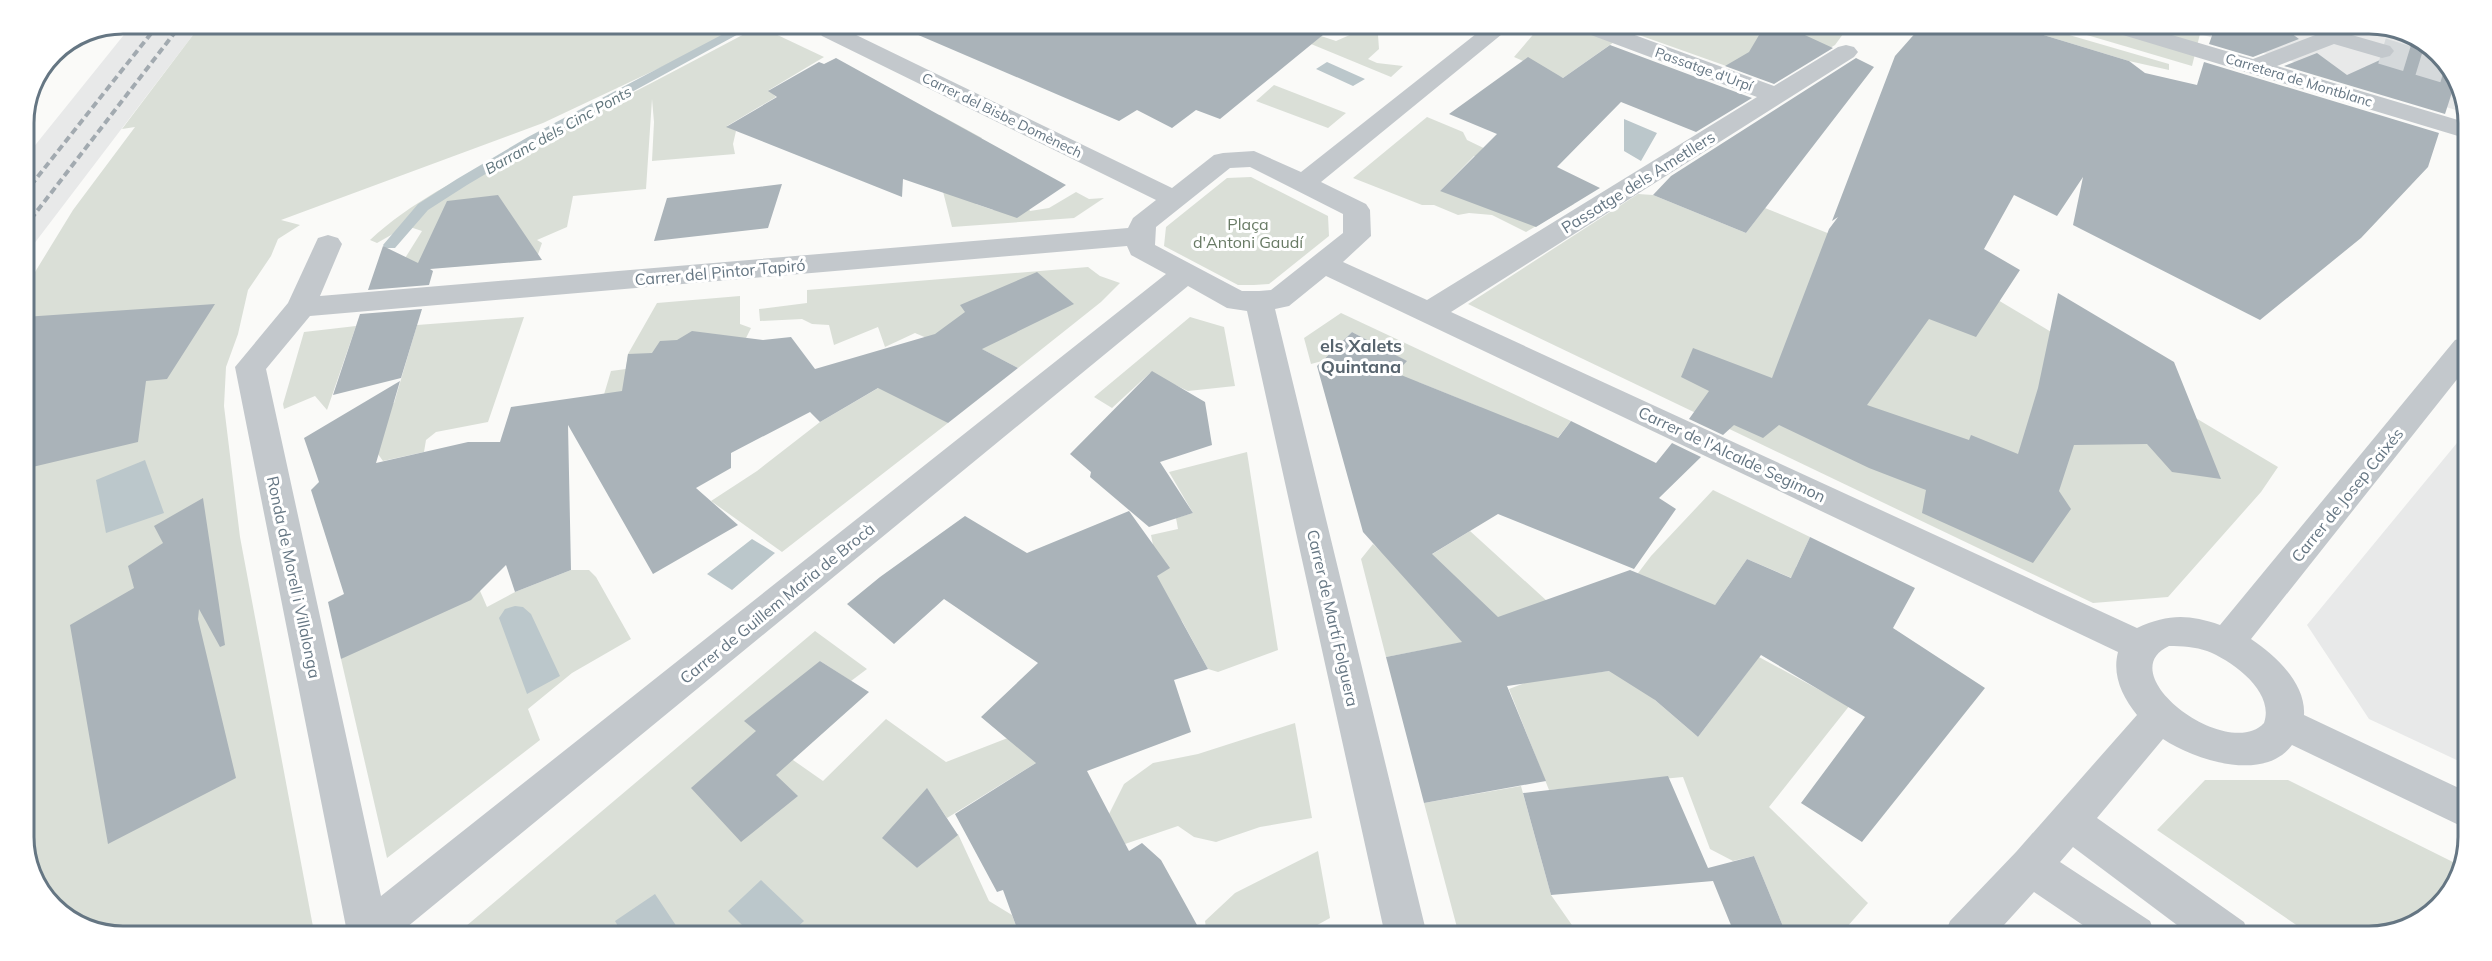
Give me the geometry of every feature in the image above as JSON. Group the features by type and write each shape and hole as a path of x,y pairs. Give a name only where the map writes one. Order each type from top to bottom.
{"street":[{"name":"Carrer del Bisbe Domènech","path":"836,34 1174,199"},
{"path":"1304,183 1491,34"},
{"name":"Passatge d'Urpí","path":"1610,34 1776,96"},
{"name":"Carretera de Montblanc","path":"2144,34 2457,129"},
{"path":"2253,67 2334,36 2382,51"},
{"name":"Passatge dels Ametllers","path":"1429,312 1846,52"},
{"path":"1254,159 1304,183 1356,210 1357,236 1279,299 1237,301 1141,249 1140,236 1143,224 1223,161 1254,159"},
{"name":"Carrer del Pintor Tapiró","path":"301,307 1140,236"},
{"name":"Ronda de Morell i Villalonga","path":"328,244 301,307 250,367 367,926"},
{"name":"Carrer de l'Alcalde Segimon","path":"1324,264 2139,645"},
{"name":"Carrer de Guillem Maria de Brocà","path":"375,926 1185,274"},
{"name":"Carrer de Martí Folguera","path":"1259,301 1404,926"},
{"name":"Carrer de Josep Caixés","path":"2227,643 2457,358"},
{"path":"2166,631 2185,631 2206,635 2227,643 2248,656 2266,672 2279,690 2286,707 2286,724 2276,738 2259,747 2237,749 2211,744 2184,732 2160,716 2143,697 2134,677 2132,659 2139,645 2150,636 2166,631"},
{"path":"1974,926 2031,866 2160,716"},
{"path":"2286,724 2458,806"},
{"path":"2069,821 2214,926"},
{"path":"2031,866 2120,926"}],"shaded area":[{"path":"125,34 194,34 34,244 34,147"},
{"path":"2200,34 2368,34 2397,39 2423,53 2439,69 2453,95 2456,110"},
{"path":"1327,62 1365,79 1353,86 1316,69"},
{"path":"1624,119 1657,133 1641,161 1624,151"},
{"path":"2457,442 2458,761 2369,719 2307,625"},
{"path":"145,460 164,513 106,533 96,480"},
{"path":"752,539 775,553 732,590 707,574"},
{"path":"515,606 523,607 531,614 560,676 527,694 499,618 505,609"},
{"path":"761,880 804,921 799,926 743,926 728,911"},
{"path":"655,894 676,926 618,926 615,921"}],"green space":[{"path":"194,34 732,34 543,123 281,220 300,225 278,239 271,256 248,290 238,334 226,367 224,406 240,537 313,926 106,925 74,911 53,892 46,882 36,855 34,273 73,210 135,127 122,129"},
{"path":"744,34 775,34 824,57 769,90 776,97 727,126 736,131 733,144 735,154 652,161 654,122 652,99 646,189 573,196 567,227 537,240 542,243 536,260 397,271 422,231 407,226 377,243 370,240 413,206 460,178 607,106"},
{"path":"1352,34 1378,35 1379,49 1368,59 1377,63 1403,66 1391,77 1311,44 1321,36 1336,41"},
{"path":"1534,34 1592,34 1614,42 1563,78 1514,57"},
{"path":"1636,34 1843,34 1835,45 1774,83"},
{"path":"2040,34 2066,34 2169,64 2169,70 2129,61"},
{"path":"2084,34 2200,34 2192,66"},
{"path":"1274,85 1346,113 1328,128 1256,101"},
{"path":"940,115 982,138 976,145 976,204 993,210 1028,207 1030,211 1049,208 1076,192 1089,199 1104,198 1074,218 952,227 936,164 908,129"},
{"path":"1427,117 1463,132 1467,140 1498,155 1489,163 1474,156 1440,191 1556,194 1574,204 1526,232 1492,215 1469,213 1458,215 1434,205 1422,205 1353,178"},
{"name":"Plaça d'Antoni Gaudí","path":"1251,177 1328,216 1329,236 1269,284 1254,285 1238,285 1164,246 1166,227 1227,178"},
{"path":"1638,194 1653,195 1746,233 1765,208 1890,258 1976,287 2278,467 2261,492 2168,597 2093,603 1468,304"},
{"path":"1088,267 1100,276 1120,283 1101,302 1018,368 955,335 929,339 915,333 885,347 878,327 834,345 829,325 812,324 802,319 760,321 759,309 807,303 807,290"},
{"path":"740,296 740,324 751,328 744,342 588,448 611,371 626,369 628,354 657,303"},
{"path":"1341,313 1571,421 1534,468 1480,407 1418,382 1401,400 1380,391 1406,361 1352,332 1322,361 1311,364 1304,338"},
{"path":"524,317 488,422 436,432 426,440 424,452 383,461 362,432 371,406 394,403 417,325"},
{"path":"1190,317 1224,327 1235,386 1188,391 1150,373 1112,408 1094,397"},
{"path":"356,326 327,410 315,396 284,409 283,404 304,332"},
{"path":"892,380 948,423 782,552 711,501 757,471 820,422"},
{"path":"1247,452 1278,650 1218,672 1208,669 1182,621 1144,584 1153,545 1151,535 1178,529 1176,518 1193,513 1169,472"},
{"path":"1713,490 1810,537 1796,567 1819,578 1813,587 1747,559 1715,605 1617,601 1651,556"},
{"path":"1470,531 1547,601 1491,637 1386,657 1361,559 1373,544 1400,569 1421,561"},
{"path":"571,570 589,570 596,577 631,639 572,673 528,709 540,740 387,858 341,659 474,577 487,607 515,592"},
{"path":"815,631 867,669 851,681 820,661 793,760 823,781 886,719 946,762 1046,723 1044,758 947,818 927,789 883,838 917,868 958,834 989,901 1012,915 1016,926 466,926"},
{"path":"1759,657 1825,693 1854,700 1769,807 1868,903 1848,926 1783,926 1754,856 1733,861 1710,849 1683,777 1549,790 1509,689 1530,681 1625,669 1655,700 1698,737"},
{"path":"1295,723 1312,818 1260,827 1216,842 1194,837 1178,826 1125,844 1109,814 1124,784 1153,763 1198,754"},
{"path":"2205,780 2288,780 2454,863 2439,892 2423,908 2397,922 2368,926 2298,926 2157,830"},
{"path":"1521,786 1551,895 1573,926 1457,926 1424,803"},
{"path":"1318,851 1330,918 1316,926 1206,926 1205,921 1235,893"}],"building":[{"path":"916,34 1324,34 1220,119 1196,110 1172,128 1137,110 1119,121"},
{"path":"1760,34 1803,34 1833,48 1774,84 1725,66 1749,52"},
{"path":"1914,34 2040,34 2129,61 2145,73 2197,85 2204,62 2439,133 2428,167 2361,238 2260,320 2073,225 2083,177 2057,216 2014,195 1984,249 2020,270 1976,337 1929,319 1867,405 1969,440 1971,435 2018,454 2038,388 2058,293 2174,362 2221,479 2172,472 2147,444 2074,445 2059,491 2071,509 2033,563 1922,513 1926,490 1869,468 1779,425 1763,438 1734,425 1723,435 1689,419 1709,391 1681,377 1693,348 1772,378 1829,229 1838,217 1832,221 1895,56"},
{"path":"2213,34 2292,34 2299,39 2253,57 2209,44"},
{"path":"1610,45 1752,98 1696,132 1621,102 1557,167 1600,188 1536,227 1440,191 1497,134 1449,114 1528,57 1563,78"},
{"path":"2411,46 2423,53 2439,69 2452,93 2445,114 2284,66 2317,53 2347,75 2380,60 2391,58 2395,53"},
{"path":"836,58 1066,185 1017,218 903,179 902,197 726,127 777,97 768,91 819,62 824,64"},
{"path":"1856,58 1874,67 1746,233 1653,195 1671,176"},
{"path":"782,184 768,228 654,241 667,198"},
{"path":"498,195 542,260 430,269 433,271 429,285 368,290 383,246 418,263 447,201"},
{"path":"1037,272 1074,304 982,349 1018,368 948,423 878,388 820,422 810,412 731,453 731,468 696,488 738,525 653,574 568,425 571,570 515,592 506,565 471,600 341,659 328,602 344,594 311,490 319,482 304,438 400,381 376,463 468,442 500,442 511,407 622,391 628,354 652,353 660,341 677,340 692,331 763,340 791,337 815,369 935,334 965,312 960,305"},
{"path":"215,304 167,379 146,381 138,442 34,467 34,316"},
{"path":"422,309 401,378 333,395 360,314"},
{"path":"1352,332 1407,361 1396,373 1558,438 1571,421 1656,463 1672,443 1701,457 1659,498 1676,509 1634,569 1498,514 1432,554 1498,617 1630,570 1715,605 1747,559 1791,578 1810,537 1915,588 1893,628 1985,688 1862,842 1801,803 1865,717 1761,655 1698,737 1655,700 1609,671 1507,686 1546,781 1424,803 1386,657 1462,642 1363,532 1317,366"},
{"path":"1152,371 1205,402 1212,445 1160,462 1193,513 1149,527 1090,477 1091,472 1070,454"},
{"path":"203,498 225,645 220,647 199,609 198,619 236,778 108,844 70,625 134,588 128,566 163,543 154,526"},
{"path":"1129,511 1170,568 1157,576 1208,669 1174,680 1191,732 1087,771 1129,851 1142,843 1161,860 1198,926 1016,926 1003,890 997,892 955,814 1036,763 981,717 1038,663 944,599 894,644 847,604 880,577 965,516 1027,553"},
{"path":"820,661 869,692 776,775 798,796 741,842 691,788 756,731 744,721"},
{"path":"1668,776 1708,868 1754,856 1783,926 1731,926 1713,881 1551,895 1523,793"},
{"path":"927,788 958,835 917,868 882,838"}],"waterway":[{"name":"Barranc dels Cinc Ponts","path":"390,245 423,207 462,182 533,140 732,34"}],"tunnel":[{"path":"2382,51 2438,68"}],"railway":[{"path":"34,181 151,34"},
{"path":"34,215 174,34"}],"district":[{"name":"els Xalets Quintana","path":"1361,355"}]}
